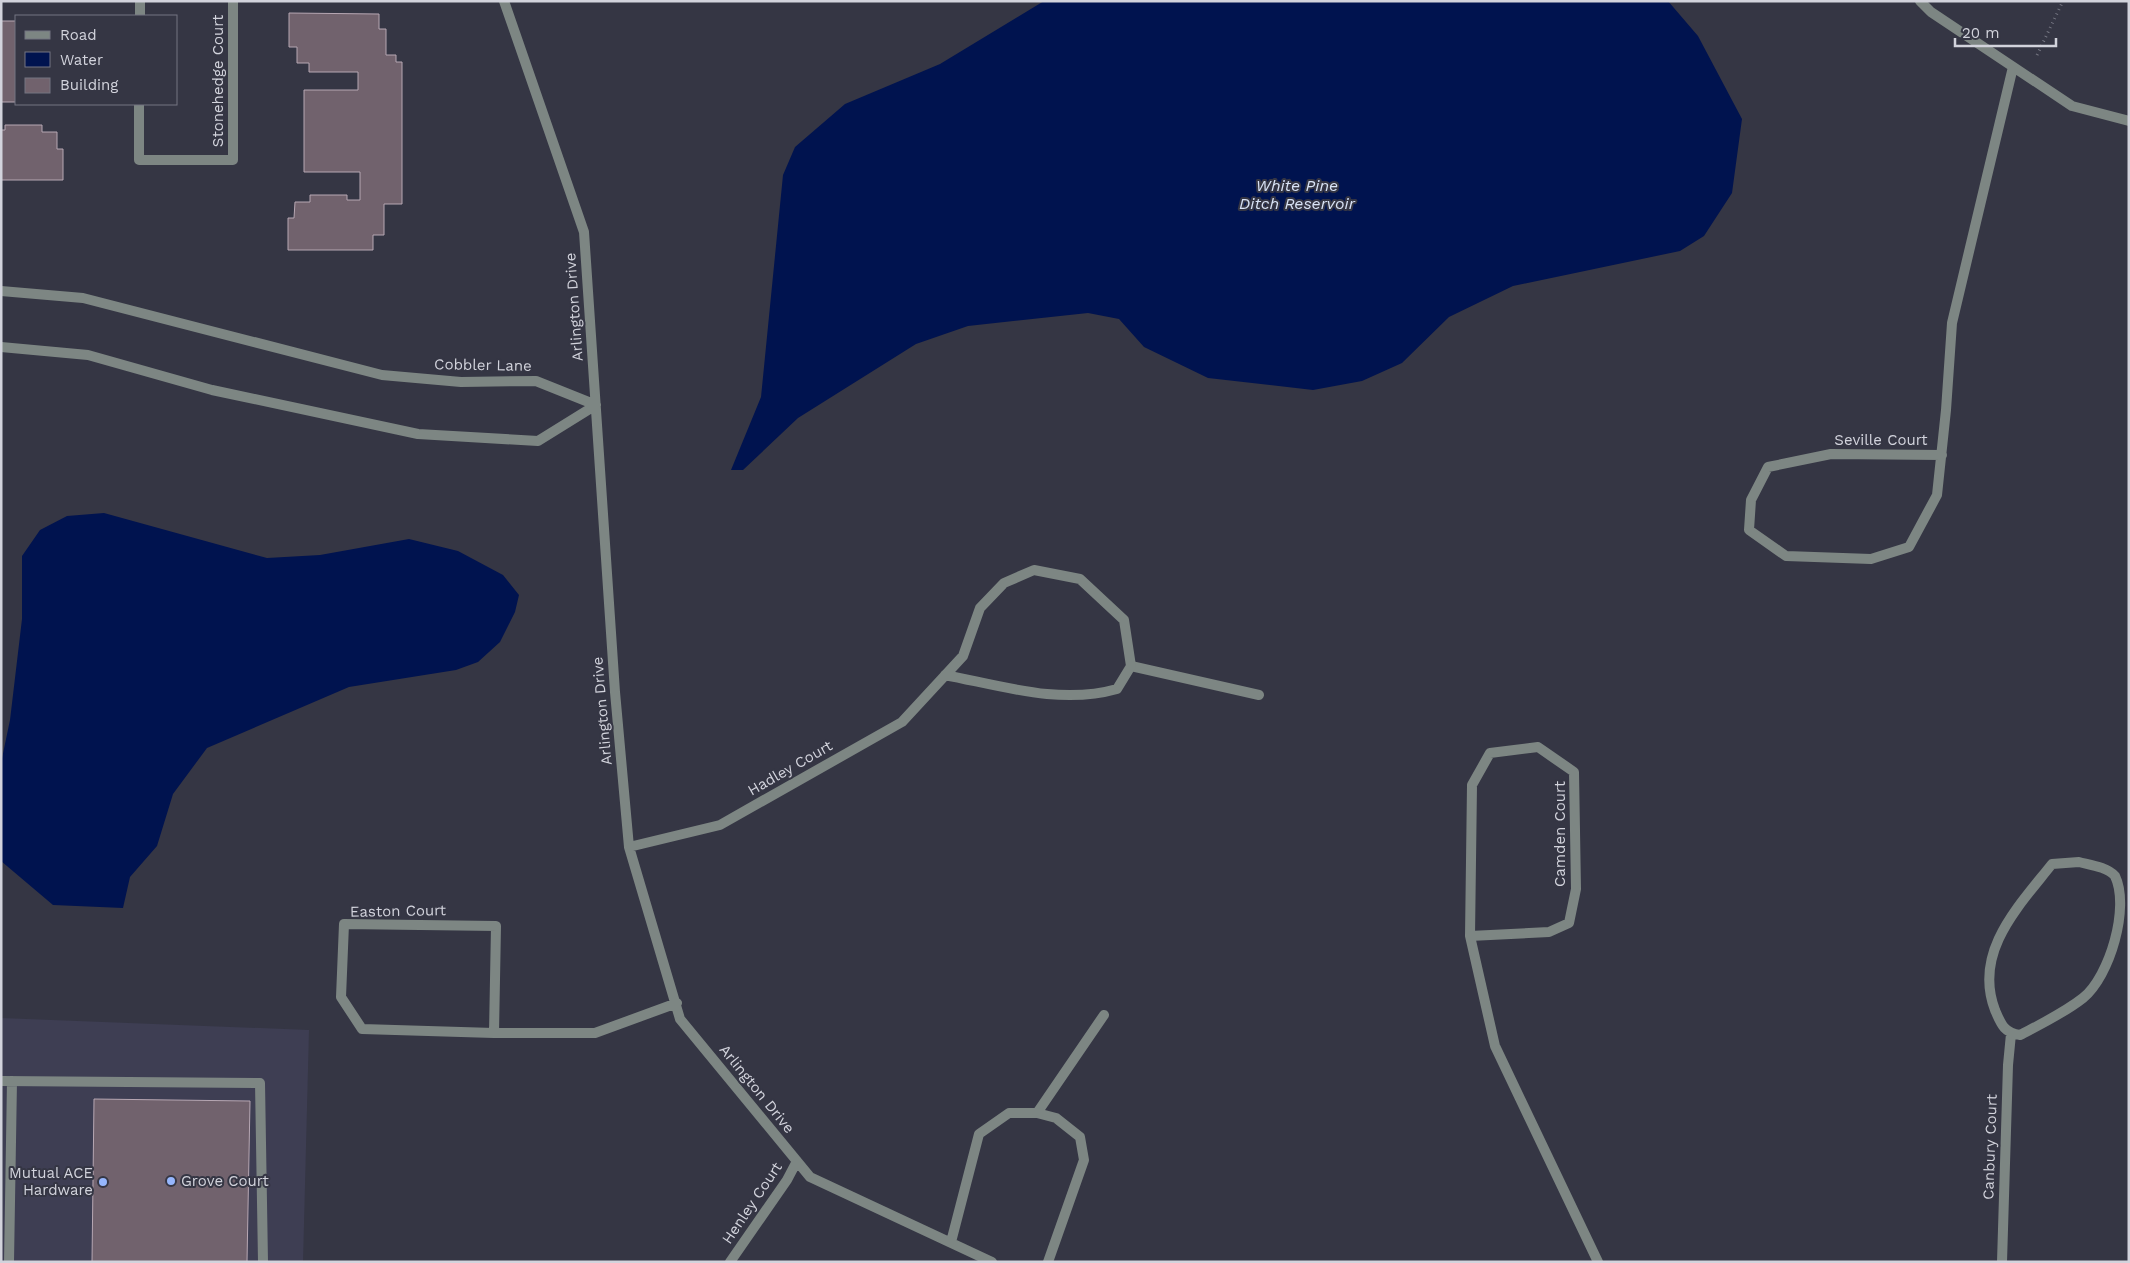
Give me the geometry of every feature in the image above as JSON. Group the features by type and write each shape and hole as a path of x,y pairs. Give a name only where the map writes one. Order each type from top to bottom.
{"street":[{"path":"140,1 140,15"},
{"name":"Stonehedge Court","path":"139,105 139,160 233,160 233,1"},
{"name":"Arlington Drive","path":"504,1 584,232 614,682 629,847 677,1002 680,1019 810,1176 992,1262"},
{"path":"1920,1 1931,12 2072,106 2129,121"},
{"name":"Seville Court","path":"1942,455 1831,454 1768,467 1751,500 1750,530 1786,556 1871,558 1910,547 1938,495 1942,455 1952,323 2014,67"},
{"name":"Cobbler Lane","path":"1,291 83,298 382,375 461,382 536,381 596,405"},
{"path":"1,347 88,355 212,390 418,434 538,441 596,405"},
{"name":"Hadley Court","path":"629,847 720,825 902,722 963,656 980,608 1004,583 1034,570 1080,579 1124,620 1131,666"},
{"path":"945,675 1043,694 1094,696 1117,689 1131,666 1259,696"},
{"name":"Camden Court","path":"1470,936 1548,932 1568,923 1576,889 1574,772 1538,747 1490,753 1472,785 1470,936 1495,1046 1598,1262"},
{"path":"2080,862 2100,867 2114,876 2122,892 2124,912 2121,936 2109,964 2084,997 2020,1035 2011,1034 2001,1026 1988,986 1993,951 2011,916 2052,864 2080,862"},
{"name":"Easton Court","path":"494,1033 496,926 344,924 341,997 362,1029 494,1033 595,1033 677,1002"},
{"path":"1037,1113 1104,1015"},
{"name":"Canbury Court","path":"2002,1262 2008,1065 2011,1034"},
{"path":"1,1081 260,1083 263,1262"},
{"path":"9,1262 12,1081"},
{"path":"951,1242 979,1134 1009,1113 1037,1113 1056,1118 1080,1137 1084,1160 1048,1262"},
{"name":"Henley Court","path":"730,1262 787,1180 797,1161"}],"path":[{"path":"2027,76 2063,1"}],"shaded area":[{"path":"1,1018 309,1030 303,1262 1,1262"}],"water":[{"name":"White Pine Ditch Reservoir","path":"1044,1 1668,1 1698,36 1742,119 1732,193 1704,236 1680,251 1513,286 1449,317 1402,363 1362,381 1313,390 1208,378 1144,347 1119,319 1088,313 968,326 916,344 798,418 743,470 731,470 761,397 783,175 795,147 845,104 940,64"},
{"path":"104,513 267,558 320,555 409,539 458,551 503,575 519,595 515,612 500,642 478,662 456,670 349,687 207,748 173,794 157,846 130,877 123,908 53,905 1,861 1,763 10,720 22,619 22,556 40,530 67,516"}],"building":[{"path":"289,13 379,14 379,29 386,29 386,55 396,55 396,62 402,62 402,204 384,204 384,235 373,235 373,250 288,250 288,218 294,218 295,202 310,202 310,195 347,195 347,200 360,200 360,172 304,172 304,90 358,90 358,72 309,72 309,63 297,63 297,47 289,47"},
{"path":"1,21 15,21 15,102 1,102"},
{"path":"5,125 42,125 42,132 57,132 57,149 63,149 63,180 1,180 1,130 5,130"},
{"name":"Grove Court","path":"94,1099 250,1101 247,1262 92,1262"}],"place":[{"name":"Grove Court","path":"171,1181"},
{"name":"Mutual ACE Hardware","path":"103,1182"}]}
